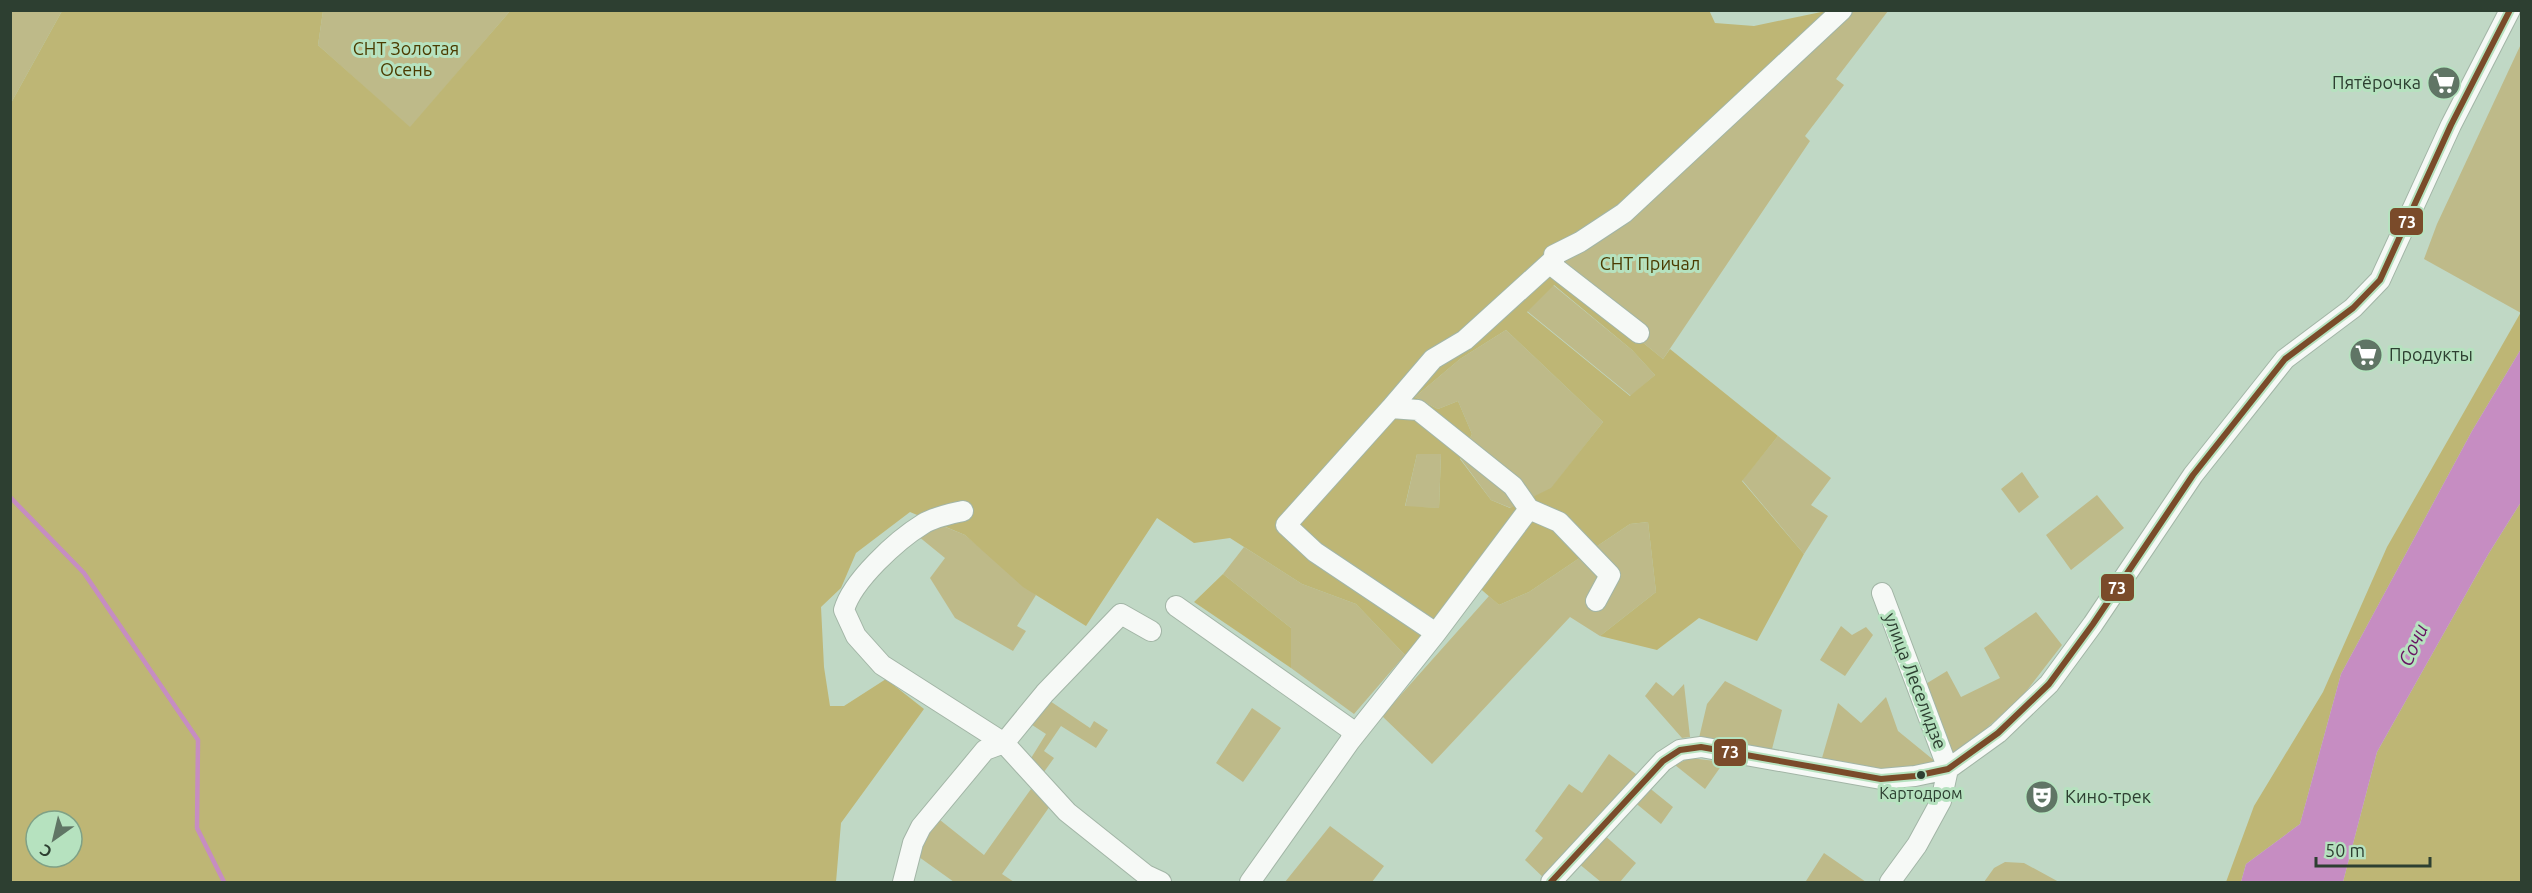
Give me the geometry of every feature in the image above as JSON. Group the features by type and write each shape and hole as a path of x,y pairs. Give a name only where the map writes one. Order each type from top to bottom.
{"street":[{"path":"1437,633 1315,552 1286,525 1433,360 1465,340 1552,261 1558,251 1580,242 1624,213 1842,10"},
{"name":"улица Леселидзе","path":"1551,882 1663,761 1680,750 1701,747 1881,779 1915,777 1948,770 1980,748 2049,684 2093,624 2193,475 2224,433 2285,359 2353,308 2380,280 2451,125 2510,10"},
{"path":"1552,261 1554,267 1639,333"},
{"path":"1391,408 1418,410 1513,486 1529,509 1559,522 1610,575 1596,601"},
{"path":"1250,882 1350,741 1437,633 1529,509"},
{"path":"963,511 923,524 887,554 848,596 844,610 856,636 882,665 1004,743 1067,812 1146,875 1161,882"},
{"name":"улица Леселидзе","path":"1882,593 1948,770"},
{"path":"1176,606 1348,727 1353,731 1350,741"},
{"path":"903,882 913,843 921,827 985,750 1004,743 1045,693 1121,614 1151,631"},
{"path":"1890,882 1917,845 1941,801 1948,770"}],"green space":[{"path":"11,11 62,11 11,103"},
{"name":"СНТ Золотая Осень","path":"323,11 510,11 410,128 318,45"},
{"name":"СНТ Причал","path":"1826,11 1888,11 1836,79 1844,85 1805,136 1810,141 1663,359 1547,264 1625,200"},
{"path":"2521,44 2521,313 2424,259 2437,224"},
{"path":"1553,285 1632,350 1655,375 1631,396 1527,311"},
{"path":"1506,330 1603,422 1551,489 1511,508 1491,500 1460,458 1472,434 1458,401 1438,409 1415,397 1460,359"},
{"path":"1778,436 1831,478 1811,505 1828,516 1804,554 1742,480"},
{"path":"1417,454 1441,454 1439,508 1405,507"},
{"path":"2022,472 2039,497 2019,513 2001,489"},
{"path":"2097,495 2124,528 2071,570 2046,535"},
{"path":"1648,522 1656,592 1600,636 1570,617 1432,764 1382,716 1489,596 1499,605 1529,592 1630,524"},
{"path":"938,524 965,535 1036,595 1017,626 1026,631 1013,651 955,618 930,578 945,558 918,536"},
{"path":"1244,547 1302,584 1356,604 1405,655 1354,714 1291,668 1291,628 1223,574"},
{"path":"2036,612 2062,645 2021,698 1951,759 1924,685 1947,671 1961,697 2000,678 1984,648"},
{"path":"1841,626 1852,635 1866,627 1873,635 1845,676 1820,660"},
{"path":"1725,681 1782,710 1771,753 1699,738 1707,704"},
{"path":"1656,682 1673,696 1684,684 1690,737 1682,738 1645,696"},
{"path":"1886,697 1898,731 1936,762 1878,772 1822,758 1838,703 1861,723"},
{"path":"1047,699 1090,728 1094,721 1108,730 1096,748 1061,726 1044,751 1054,758 1041,776 1028,763 1046,734 1026,721"},
{"path":"1252,708 1281,728 1243,782 1216,763"},
{"path":"1609,754 1640,777 1546,880 1525,860 1543,838 1535,831 1569,784 1582,793"},
{"path":"1690,758 1724,762 1705,789 1675,765"},
{"path":"1647,786 1673,807 1661,824 1633,801"},
{"path":"1031,789 1050,806 1002,874 1014,882 954,882 919,857 921,844 940,820 984,855"},
{"path":"1330,826 1384,866 1372,882 1285,882"},
{"path":"1603,834 1636,863 1620,882 1601,882 1578,863"},
{"path":"1824,853 1866,882 1806,881"},
{"path":"2005,862 2024,863 2059,882 1984,882 1994,868"}],"shaded area":[{"path":"1709,10 1715,23 1754,26 1826,11 1625,200 1547,264 1663,359 1670,349 1778,436 1742,481 1804,554 1757,641 1699,618 1657,650 1600,636 1656,592 1648,522 1630,524 1529,592 1499,605 1475,584 1405,655 1356,604 1302,584 1230,538 1194,543 1157,518 1086,626 1023,587 965,535 910,512 856,553 841,588 821,607 824,667 830,706 844,706 886,679 924,709 841,823 836,882 11,882 11,103 62,11 323,11 318,45 410,127 510,11","holes":["1554,285 1632,350 1655,375 1630,396 1527,312","1506,330 1603,422 1551,488 1510,508 1491,500 1460,459 1472,434 1458,401 1438,409 1415,397 1460,359","1417,454 1441,454 1439,508 1405,506"]},
{"path":"2521,312 2521,349 2472,431 2341,674 2300,824 2246,864 2241,882 2226,882 2254,806 2323,692 2387,547"},
{"path":"2521,502 2521,882 2343,882 2377,752 2489,553"},
{"path":"1223,574 1291,628 1291,668 1194,602"}],"water":[{"name":"Сочи","path":"2521,349 2521,502 2489,553 2377,752 2343,882 2241,882 2246,864 2300,824 2341,674 2472,431"}],"waterway":[{"path":"10,497 84,573 198,740 197,828 224,882"}],"transit line":[{"name":"73","path":"1551,882 1663,761 1680,750 1701,747 1881,779 1915,776 1948,769 1998,733 2049,684 2093,624 2193,475 2285,359 2353,308 2380,280 2451,125 2510,10"}],"place":[{"name":"Пятёрочка","path":"2444,83"},
{"name":"Продукты","path":"2366,355"},
{"name":"Картодром","path":"1921,775"},
{"name":"Кино-трек","path":"2042,797"}]}
